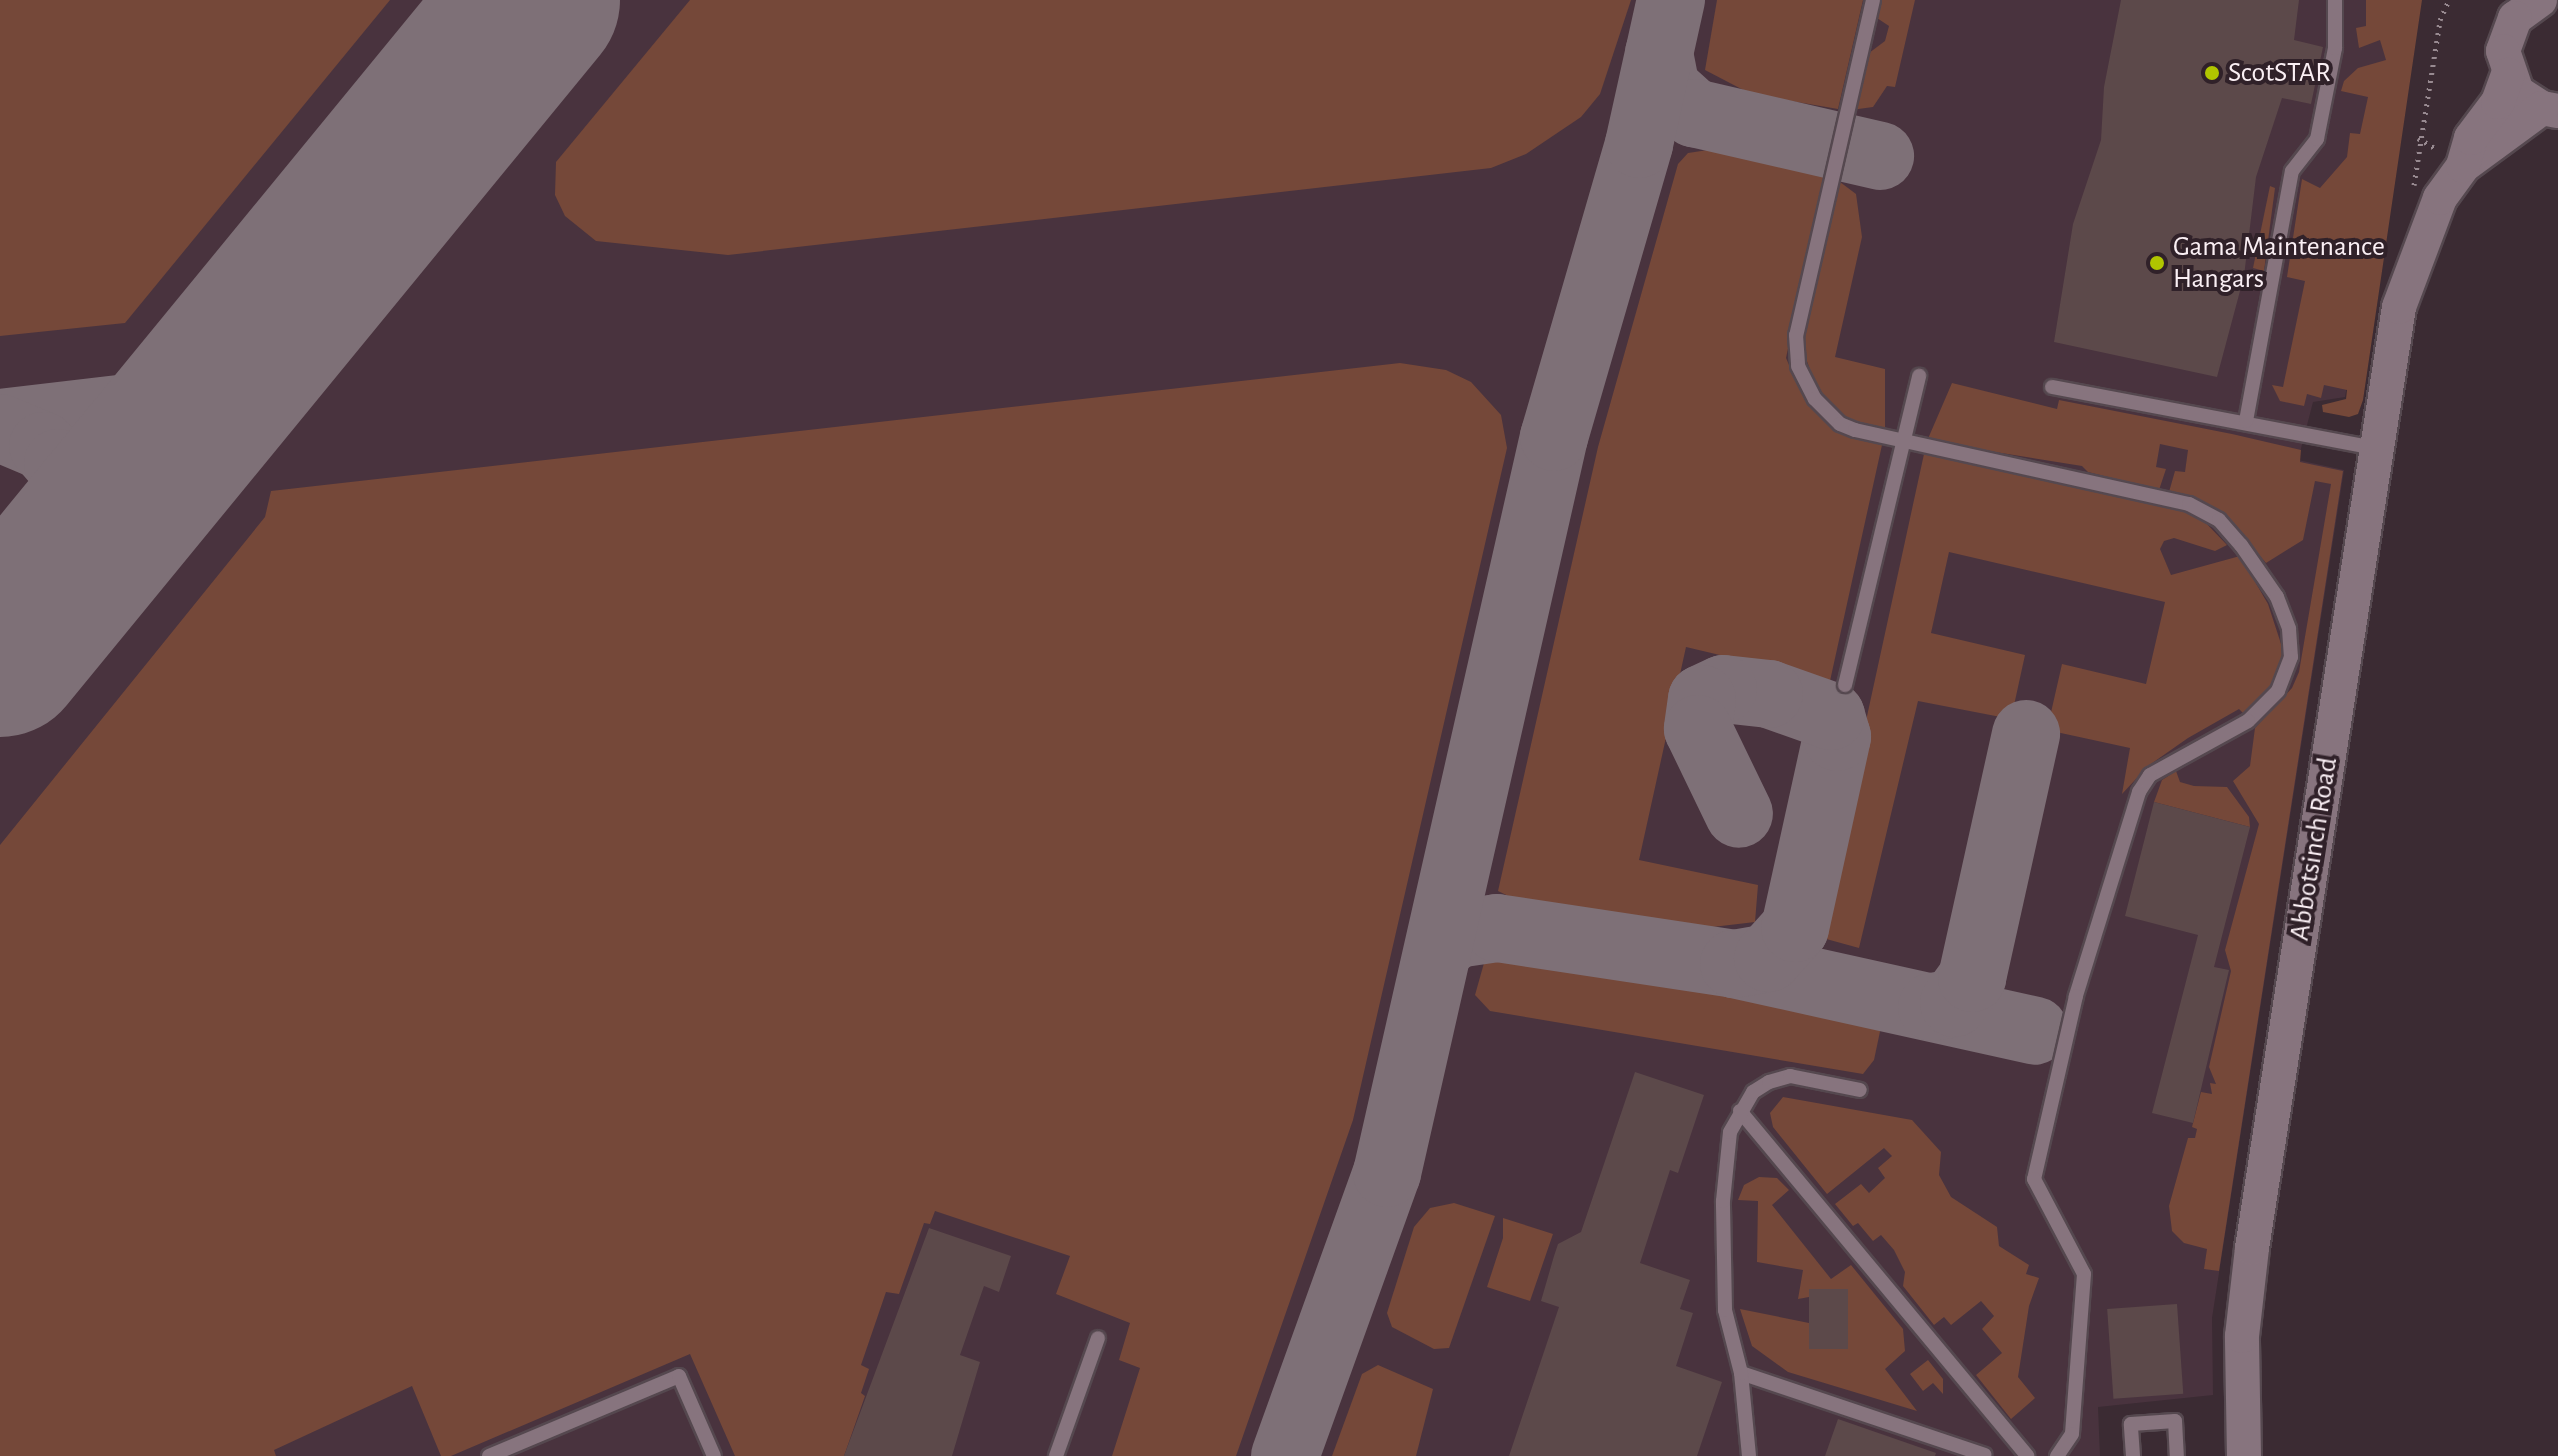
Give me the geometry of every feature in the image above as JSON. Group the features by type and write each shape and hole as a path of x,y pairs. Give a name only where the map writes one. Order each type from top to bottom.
{"street":[{"path":"2463,166 2550,110 2517,92 2508,75 2503,51 2524,6"},
{"path":"2463,166 2471,138 2498,102 2508,75"},
{"name":"Abbotsinch Road","path":"2244,1456 2242,1336 2252,1248 2399,307 2440,198 2463,166"}],"lane":[{"path":"1873,0 1795,350 1805,384 1828,414 1855,430 2189,504 2219,520 2241,545 2277,597 2289,629 2291,657 2278,691 2248,721 2150,775 2139,792 2076,996 2034,1179 2084,1274 2072,1434 2057,1456"},
{"path":"2246,421 2292,171 2317,139 2335,48 2335,0"},
{"path":"1845,685 1919,376"},
{"path":"2052,387 2196,417 2246,421 2377,448"},
{"path":"1749,1456 1741,1373 1725,1310 1723,1201 1730,1132 1753,1092 1790,1076 1860,1090"},
{"path":"1740,1111 2027,1456"},
{"path":"1056,1456 1098,1338"},
{"path":"1741,1373 1985,1455"},
{"path":"489,1456 679,1376 714,1456"},
{"path":"2133,1456 2131,1424 2175,1421 2177,1456"}],"shaded area":[{"path":"0,0 2415,0 2345,397 2313,402 2298,460 2344,470 2212,1318 2213,1395 2098,1407 2100,1456 0,1456"},
{"path":"0,0 390,0 125,323 0,336"},
{"path":"690,0 1631,0 1600,94 1581,117 1526,154 1491,168 728,255 596,241 565,216 555,195 556,162"},
{"path":"1717,0 1863,0 1838,109 1751,94 1705,70"},
{"path":"1880,0 1915,0 1895,87 1887,86 1873,107 1851,110 1869,53 1885,41 1889,26 1877,18"},
{"path":"2366,0 2422,0 2363,400 2358,414 2349,417 2323,412 2322,405 2346,399 2347,390 2324,385 2321,398 2307,394 2304,406 2280,401 2272,385 2283,387 2305,281 2287,277 2302,179 2320,188 2347,157 2350,133 2360,134 2368,97 2341,91 2344,81 2358,68 2386,60 2380,40 2359,48 2356,28 2366,26"},
{"path":"1708,150 1825,175 1786,358 1800,390 1820,416 1844,434 1882,445 1830,681 1686,647 1639,860 1758,885 1755,922 1687,930 1548,915 1498,891 1598,447 1678,164 1688,153"},
{"path":"1836,179 1856,194 1862,237 1835,357 1885,369 1885,433 1845,418 1830,406 1817,389 1804,353 1803,337"},
{"path":"2270,186 2275,188 2264,271 2253,268"},
{"path":"1400,363 1446,370 1471,382 1501,415 1507,448 1353,1120 1236,1456 1112,1456 1140,1368 1119,1360 1130,1323 1056,1294 1070,1256 935,1211 930,1224 924,1223 899,1294 886,1292 861,1365 869,1369 861,1393 865,1396 844,1456 735,1456 690,1354 451,1456 441,1456 412,1386 274,1450 276,1456 0,1456 0,845 265,517 271,491"},
{"path":"1952,383 2057,409 2059,400 2232,434 2301,450 2300,462 2343,471 2219,1271 2204,1269 2207,1249 2184,1243 2172,1231 2169,1206 2188,1138 2195,1138 2197,1129 2192,1127 2201,1092 2212,1094 2210,1083 2216,1084 2209,1067 2231,971 2225,950 2259,824 2233,781 2250,766 2255,728 2292,688 2299,672 2331,484 2315,481 2303,540 2266,563 2223,513 2169,492 2175,471 2185,472 2188,450 2160,444 2156,467 2166,469 2159,490 2088,472 2082,466 1927,441"},
{"path":"1924,454 2111,493 2187,512 2204,521 2227,545 2215,551 2174,538 2164,541 2160,549 2171,575 2240,556 2268,604 2285,656 2274,682 2243,713 2239,709 2188,738 2148,766 2122,794 2130,748 2047,730 2062,664 2146,684 2165,602 1949,552 1931,633 2025,655 2011,719 1918,701 1859,948 1819,937"},
{"path":"2176,771 2180,782 2194,786 2227,787 2249,817 2250,827 2154,802 2162,780"},
{"path":"1519,955 1875,1010 1882,1022 1874,1060 1863,1074 1490,1011 1475,995 1484,963"},
{"path":"1783,1097 1912,1120 1941,1152 1939,1175 1951,1197 1997,1227 1999,1246 2029,1265 2026,1274 2039,1278 2029,1306 2018,1377 2035,1398 2011,1419 1976,1375 2002,1353 1982,1329 1994,1316 1981,1301 1951,1325 1944,1317 1934,1325 1903,1286 1905,1272 1894,1250 1881,1235 1873,1241 1858,1223 1853,1226 1835,1204 1861,1184 1869,1193 1885,1178 1878,1168 1892,1156 1884,1148 1827,1194 1773,1127 1770,1113"},
{"path":"1759,1177 1777,1178 1789,1190 1772,1205 1831,1279 1851,1265 1903,1329 1905,1351 1885,1369 1917,1411 1788,1372 1752,1346 1740,1309 1809,1323 1810,1349 1848,1348 1848,1289 1809,1289 1809,1297 1798,1299 1803,1270 1757,1262 1758,1201 1738,1200 1744,1185"},
{"path":"1454,1203 1495,1216 1449,1348 1434,1349 1392,1327 1387,1313 1414,1227 1430,1208"},
{"path":"1503,1218 1553,1234 1530,1301 1487,1287 1503,1238"},
{"path":"1928,1360 1943,1379 1943,1394 1933,1383 1923,1391 1910,1374"},
{"path":"1378,1365 1433,1389 1416,1456 1332,1456 1362,1374"}],"building":[{"path":"2121,0 2299,0 2294,40 2323,47 2311,104 2282,98 2256,177 2244,276 2217,377 2054,342 2073,224 2101,140 2104,87"},
{"path":"2154,802 2250,827 2214,967 2229,970 2193,1123 2152,1113 2198,935 2125,916"},
{"path":"1635,1072 1704,1095 1678,1173 1670,1170 1640,1263 1690,1280 1680,1309 1693,1313 1676,1366 1722,1382 1697,1456 1509,1456 1559,1307 1541,1301 1554,1256 1558,1244 1581,1232"},
{"path":"929,1228 1011,1256 999,1292 984,1286 960,1355 980,1362 952,1456 844,1456"},
{"path":"1809,1289 1848,1289 1848,1349 1809,1349"},
{"path":"2177,1304 2183,1394 2113,1399 2107,1309"},
{"path":"1838,1419 1936,1453 1935,1456 1825,1456"}],"taxiway":[{"path":"1285,1456 1387,1173 1554,437 1639,144 1671,0"},
{"path":"1659,53 1666,88 1694,113 1880,156"},
{"path":"0,423 153,405 192,392 224,371 259,334"},
{"path":"0,428 43,446 58,463 74,499 73,547 48,592"},
{"path":"1734,964 1768,958 1795,928 1837,737 1831,716 1769,694 1723,689 1702,699 1698,729 1739,814"},
{"path":"1932,1007 1954,1003 1972,978 2026,734"},
{"path":"1439,948 1456,934 1497,928 1734,964 2035,1031"}],"runway":[{"path":"0,651 534,0"}],"place":[{"name":"ScotSTAR","path":"2212,73"},
{"name":"Gama Maintenance Hangars","path":"2157,263"}]}
